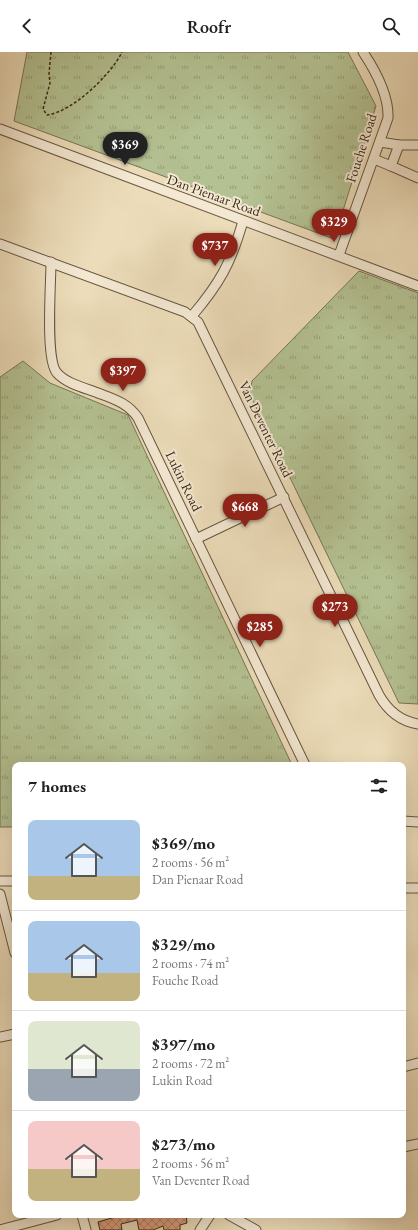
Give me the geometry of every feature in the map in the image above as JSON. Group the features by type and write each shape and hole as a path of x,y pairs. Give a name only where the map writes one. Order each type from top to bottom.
{"street":[{"name":"Fouche Road","path":"338,255 387,124 388,109 375,72 363,52"},
{"name":"Dan Pienaar Road","path":"0,130 418,286"},
{"path":"380,142 399,145 418,145"},
{"path":"392,166 399,145"},
{"path":"374,159 418,178"},
{"path":"0,244 192,316 221,280 233,252 243,221"},
{"name":"Lukin Road","path":"51,262 50,352 54,369 66,380 120,402 138,418 304,762"},
{"name":"Van Deventer Road","path":"192,316 203,330 384,704 394,715 411,723 418,724"},
{"path":"196,539 284,497"},
{"path":"406,821 418,822"},
{"path":"0,881 12,882"},
{"path":"406,888 418,888"},
{"path":"0,894 12,942"},
{"path":"0,1038 12,1035"},
{"path":"406,1066 418,1063"},
{"path":"406,1146 418,1144"},
{"path":"0,1230 46,1218"},
{"path":"83,1218 86,1230"},
{"path":"200,1230 208,1218"},
{"path":"234,1218 256,1230"}],"path":[{"path":"51,52 49,74 50,83 43,109 47,115 64,110 87,93 116,64 122,52"}],"green space":[{"path":"27,52 348,52 376,106 334,239 14,121"},
{"path":"359,271 418,293 418,704 399,703 250,395 252,381"},
{"path":"23,361 50,383 128,415 291,762 12,762 12,827 0,827 0,377"}],"building":[{"path":"112,1218 186,1218 187,1223 180,1225 180,1230 164,1230 163,1226 153,1230 139,1230 137,1220 121,1224 122,1230 100,1230 98,1222"}]}
